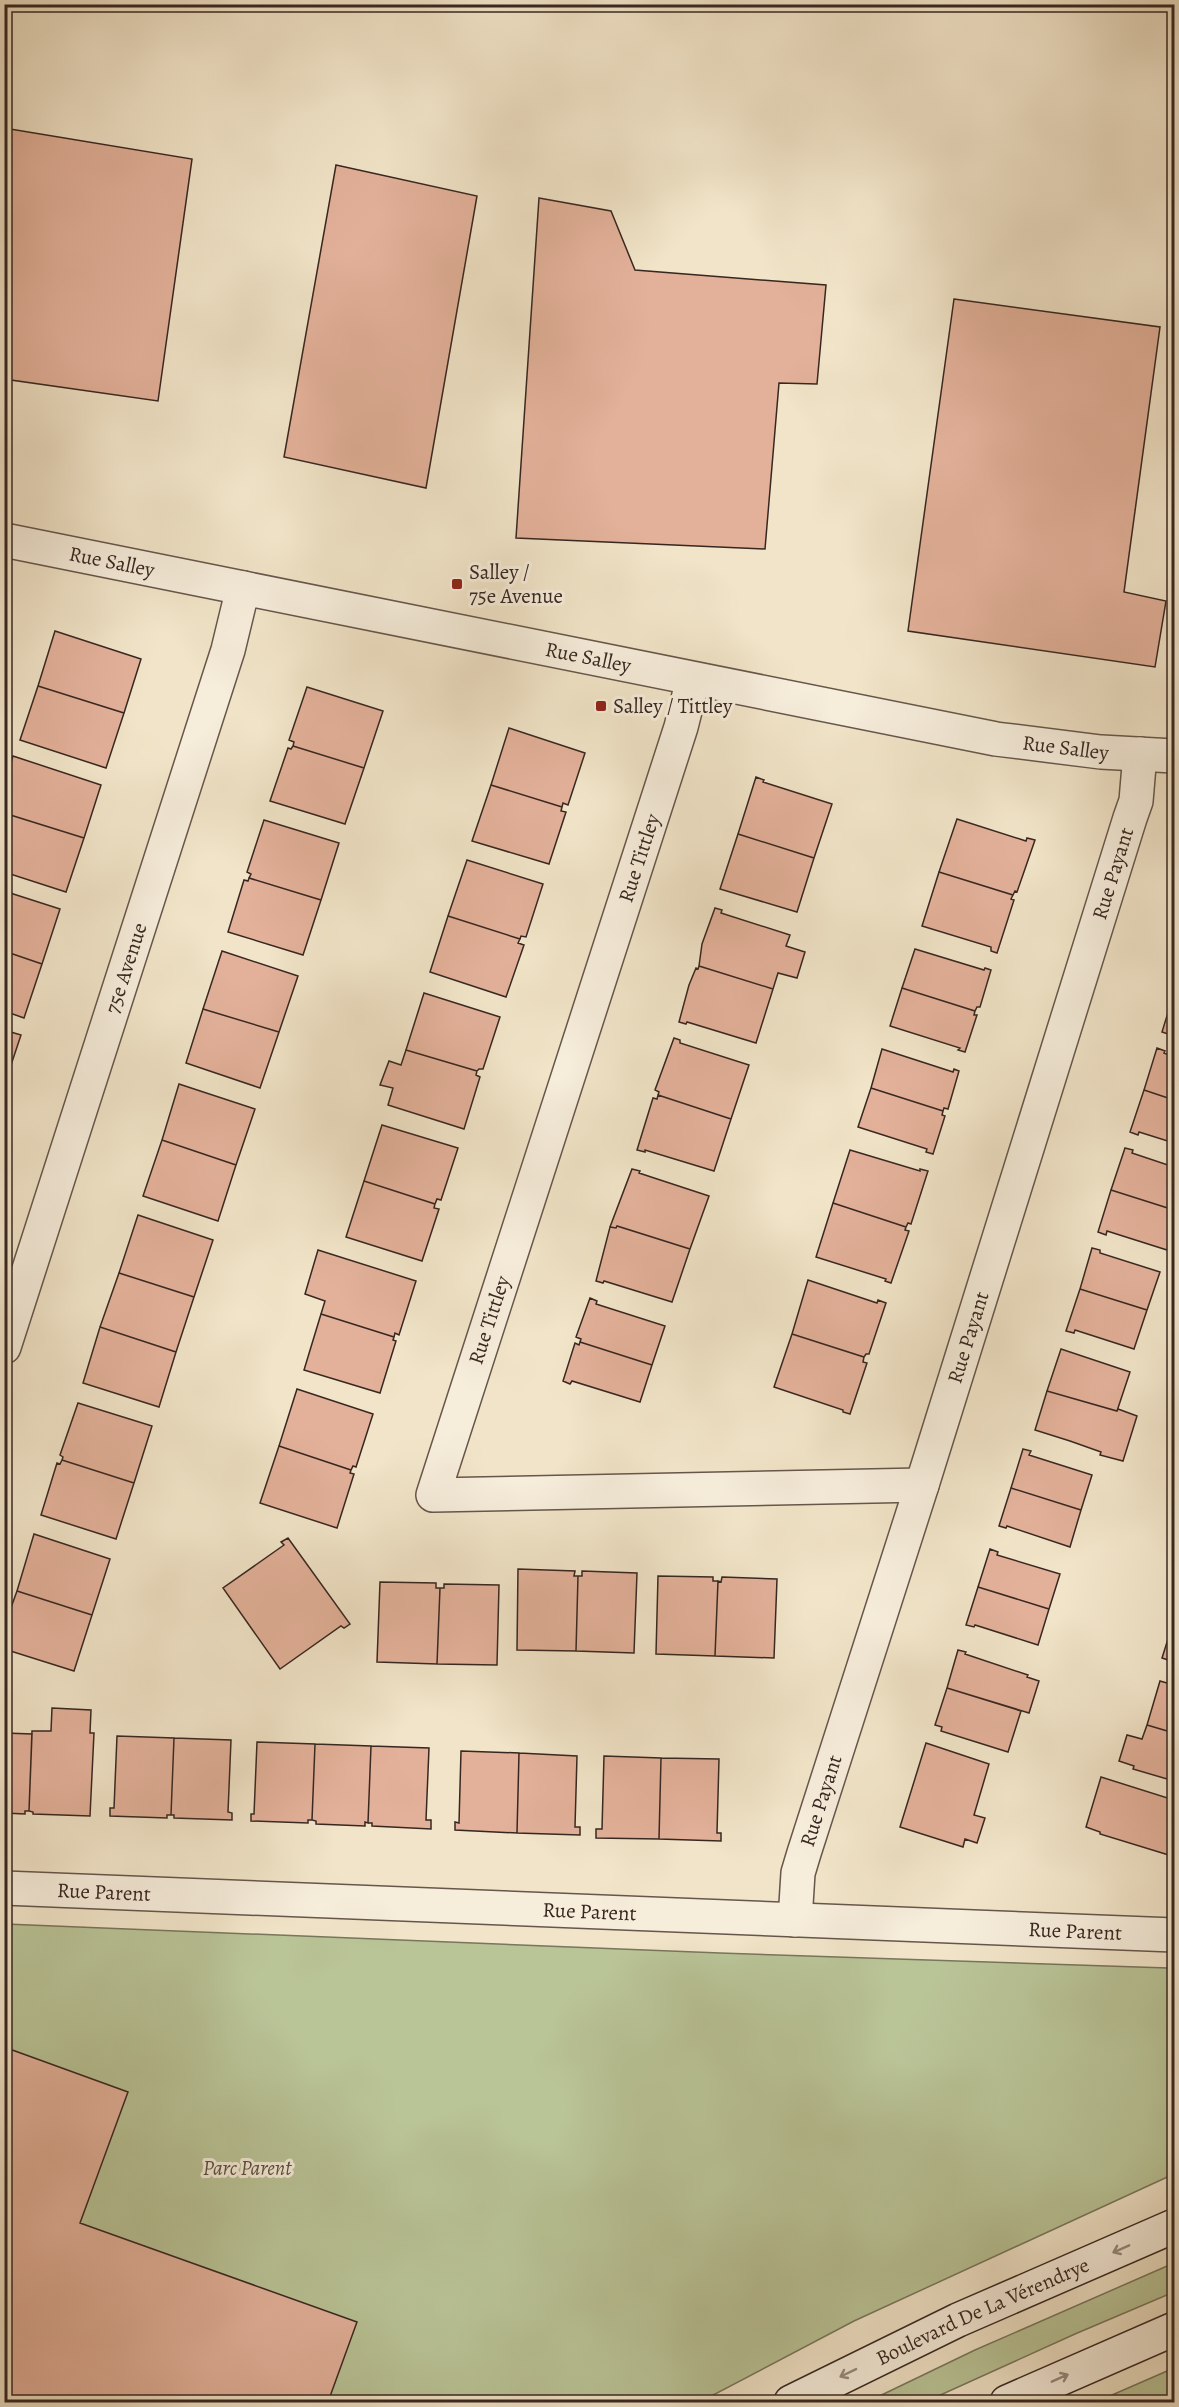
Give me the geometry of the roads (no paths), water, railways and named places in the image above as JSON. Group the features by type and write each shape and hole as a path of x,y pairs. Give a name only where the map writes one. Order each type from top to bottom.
{"street":[{"name":"Rue Salley","path":"4,540 996,739 1174,756"},
{"name":"75e Avenue","path":"4,1347 228,650 243,588"},
{"name":"Rue Tittley","path":"693,679 681,727 433,1495 922,1485"},
{"name":"Rue Payant","path":"795,1920 798,1873 1131,818 1136,801 1140,754"},
{"name":"Rue Parent","path":"4,1888 1174,1935"},
{"name":"Boulevard De La Vérendrye","path":"791,2403 958,2320 1174,2226"},
{"path":"1006,2403 1174,2329"}],"place":[{"name":"Salley / 75e Avenue","path":"457,584"},
{"name":"Salley / Tittley","path":"601,706"}],"park label":[{"name":"Parc Parent","path":"247,2168"}]}
